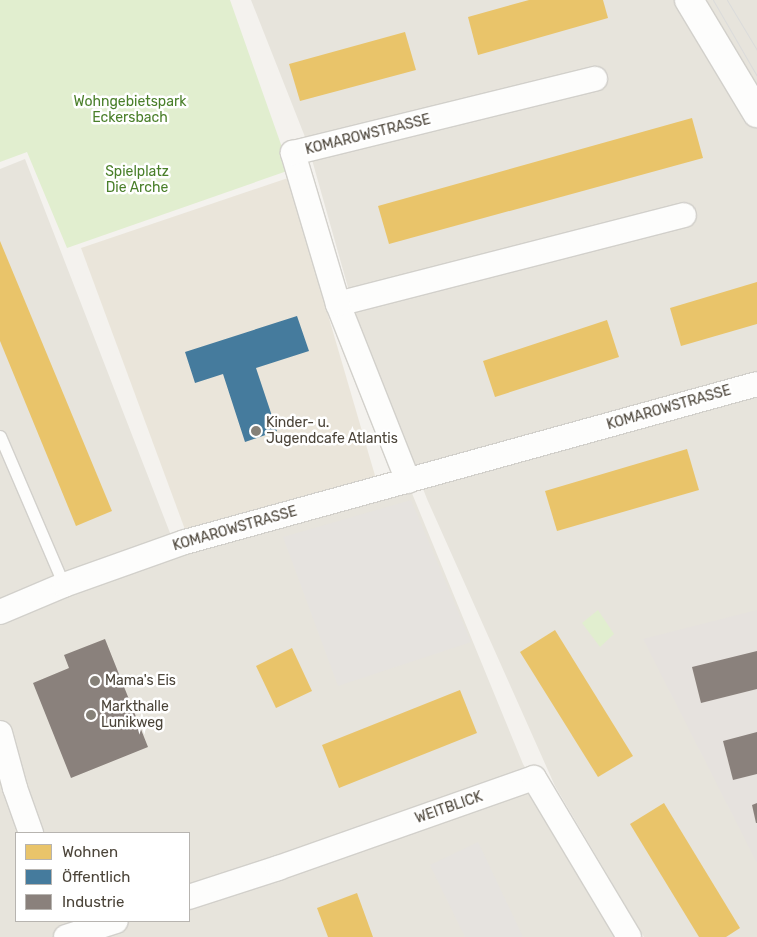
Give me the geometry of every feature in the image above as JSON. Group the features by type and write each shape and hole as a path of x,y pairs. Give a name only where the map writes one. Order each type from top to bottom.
{"street":[{"path":"688,0 757,113"},
{"name":"KOMAROWSTRASSE","path":"408,481 338,304 293,153 595,79"},
{"path":"338,304 684,216"},
{"name":"KOMAROWSTRASSE","path":"0,612 64,585 185,542 757,384"},
{"path":"0,733 15,788 31,832"},
{"name":"WEITBLICK","path":"190,897 278,868 534,778 630,937"},
{"path":"66,933 112,922"}],"lane":[{"path":"0,436 64,585"}],"shaded area":[{"path":"251,0 757,0 757,937 644,937 555,786 427,499 358,323 307,142"},
{"path":"25,159 177,551 409,486 523,764 629,937 0,937 0,169"},
{"path":"288,178 376,479 187,535 81,248"},
{"path":"411,500 471,642 338,686 283,537"},
{"path":"757,610 757,863 643,639"},
{"path":"478,842 523,937 465,937 430,865"}],"green space":[{"name":"Wohngebietspark Eckersbach","path":"0,0 230,0 290,170 67,248 27,152 0,162"},
{"path":"598,610 614,634 600,647 582,623"}],"building: Wohnen":[{"path":"529,0 603,0 608,18 478,55 468,17"},
{"path":"405,32 416,70 300,101 289,64"},
{"path":"692,118 703,158 389,244 378,206"},
{"path":"0,241 112,511 76,526 0,341"},
{"path":"757,282 757,324 681,346 670,308"},
{"path":"607,320 619,357 495,397 483,361"},
{"path":"687,449 699,490 557,531 545,491"},
{"path":"555,630 633,756 598,777 520,652"},
{"path":"292,648 312,691 276,708 256,666"},
{"path":"460,690 477,733 339,788 322,745"},
{"path":"664,803 740,928 726,937 699,937 630,824"},
{"path":"357,893 373,937 328,937 317,908"}],"building: Öffentlich":[{"path":"297,316 309,351 256,368 277,431 245,442 223,374 195,383 185,352"}],"building: Industrie":[{"name":"Markthalle Lunikweg","path":"105,639 148,747 71,778 33,683 69,668 64,655"},
{"path":"757,651 757,689 701,703 692,667"},
{"path":"757,732 757,774 733,780 723,741"},
{"path":"757,803 757,823 756,823 752,805"}],"tram line":[{"path":"713,0 757,76"},
{"path":"727,0 757,50"}],"place":[{"name":"Kinder- u. Jugendcafe Atlantis","path":"256,431"},
{"name":"Mama's Eis","path":"95,681"},
{"name":"Markthalle Lunikweg","path":"91,715"}],"park label":[{"name":"Spielplatz Die Arche","path":"137,180"}]}
